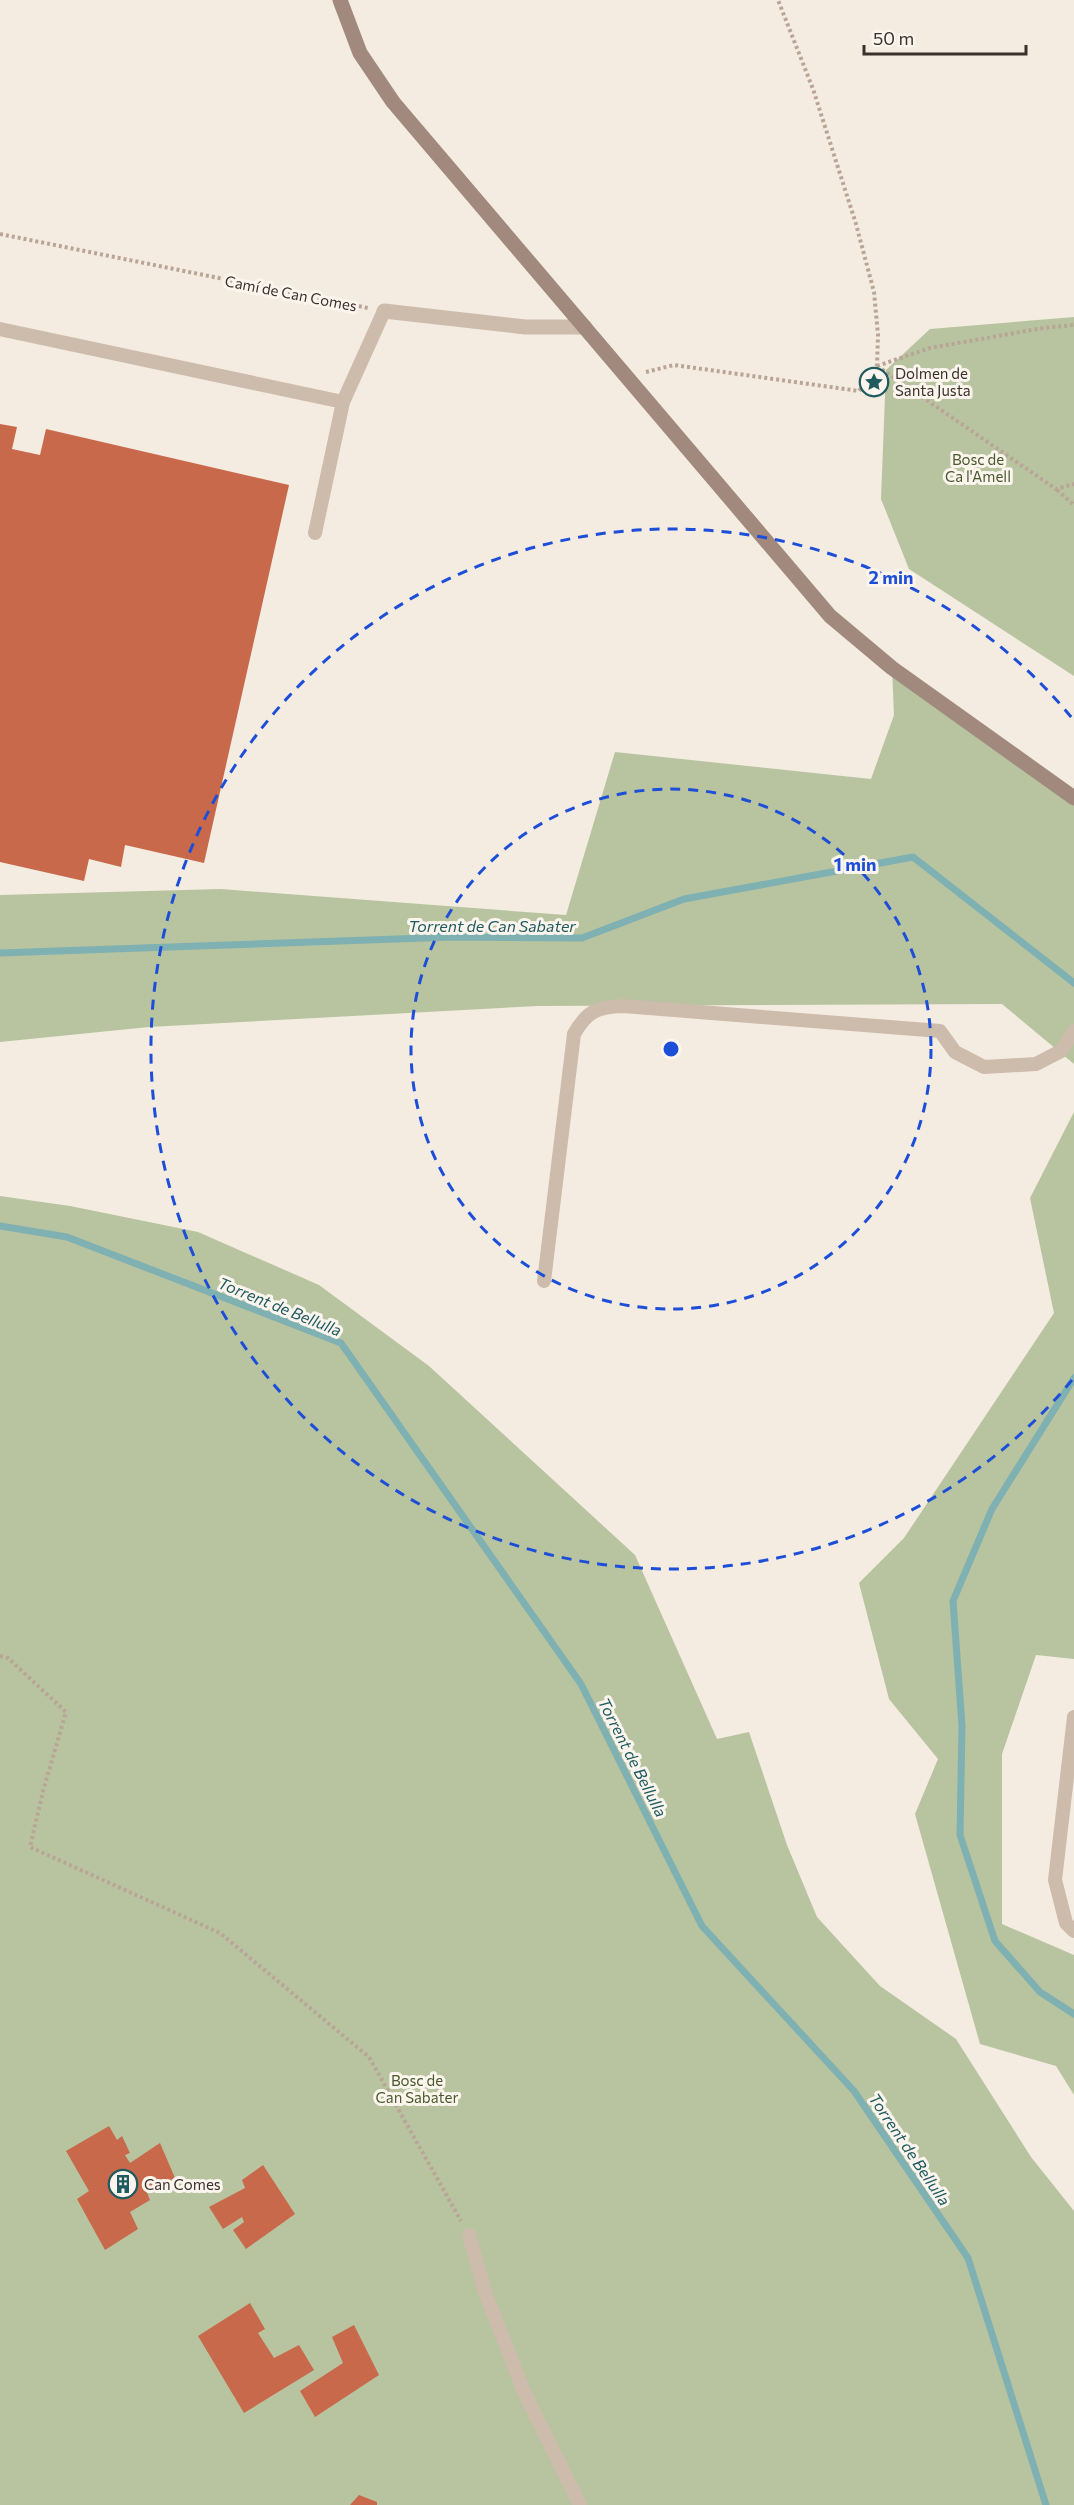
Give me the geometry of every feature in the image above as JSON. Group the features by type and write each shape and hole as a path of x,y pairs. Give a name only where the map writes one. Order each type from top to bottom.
{"main road":[{"path":"340,0 360,53 393,102 830,616 892,668 1074,798"}],"street":[{"path":"384,311 525,327 585,327"}],"lane":[{"path":"315,533 343,402 384,311"},
{"path":"0,329 343,402"},
{"path":"544,1281 574,1034 582,1020 591,1012 606,1007 623,1006 940,1031 955,1052 984,1067 1036,1064 1061,1051 1074,1031"},
{"path":"1074,1717 1054,1880 1065,1923 1074,1931"},
{"path":"469,2235 486,2295 525,2394 580,2505"}],"path":[{"path":"627,377 674,365 859,391 877,366 878,335 874,292 856,224 813,89 778,0"},
{"name":"Camí de Can Comes","path":"0,234 384,311"},
{"path":"877,366 930,348 1043,328 1074,325"},
{"path":"877,366 1056,489 1074,505"},
{"path":"1056,489 1074,484"},
{"path":"0,1656 8,1658 66,1712 43,1791 30,1847 220,1933 369,2057 469,2235"}],"green space":[{"name":"Bosc de Ca l'Amell","path":"1074,317 1074,676 909,569 881,499 886,370 930,329"},
{"path":"892,668 1074,798 1074,1064 1002,1004 538,1006 149,1027 0,1042 0,895 221,889 566,915 615,752 871,779 894,715"},
{"path":"1074,1112 1074,1659 1036,1655 1002,1754 1002,1924 1074,1955 1074,2095 1056,2066 980,2044 915,1814 938,1759 889,1699 859,1583 904,1538 1054,1313 1030,1198"},
{"name":"Bosc de Can Sabater","path":"0,1196 70,1206 198,1232 319,1285 429,1366 635,1555 717,1739 749,1732 787,1845 817,1917 880,1986 956,2039 1031,2157 1074,2211 1074,2505 0,2505"}],"building":[{"path":"0,424 17,427 12,449 40,455 46,429 289,485 204,863 125,845 121,867 89,859 84,881 0,862"},
{"name":"Can Comes","path":"109,2126 117,2140 122,2136 130,2153 125,2155 130,2163 160,2143 175,2178 146,2190 150,2200 130,2212 138,2229 105,2250 77,2199 89,2191 66,2151"},
{"name":"Can Comes","path":"263,2165 295,2214 246,2249 233,2230 244,2222 242,2217 223,2229 209,2207 245,2188 242,2180"},
{"path":"250,2303 265,2329 258,2333 274,2358 299,2345 314,2370 244,2413 198,2336"},
{"path":"354,2325 379,2375 315,2417 300,2391 343,2363 332,2337"},
{"path":"359,2495 377,2502 377,2505 350,2505"}],"waterway":[{"name":"Torrent de Can Sabater","path":"0,953 454,937 582,938 684,899 913,857 1074,983"},
{"name":"Torrent de Bellulla","path":"0,1226 67,1237 341,1343 581,1684 702,1926 854,2091 968,2258 1046,2505"},
{"path":"1074,1378 992,1509 953,1601 962,1726 960,1835 995,1941 1040,1992 1074,2014"}],"place":[{"name":"Dolmen de Santa Justa","path":"874,382"},
{"name":"Can Comes","path":"123,2184"}]}
